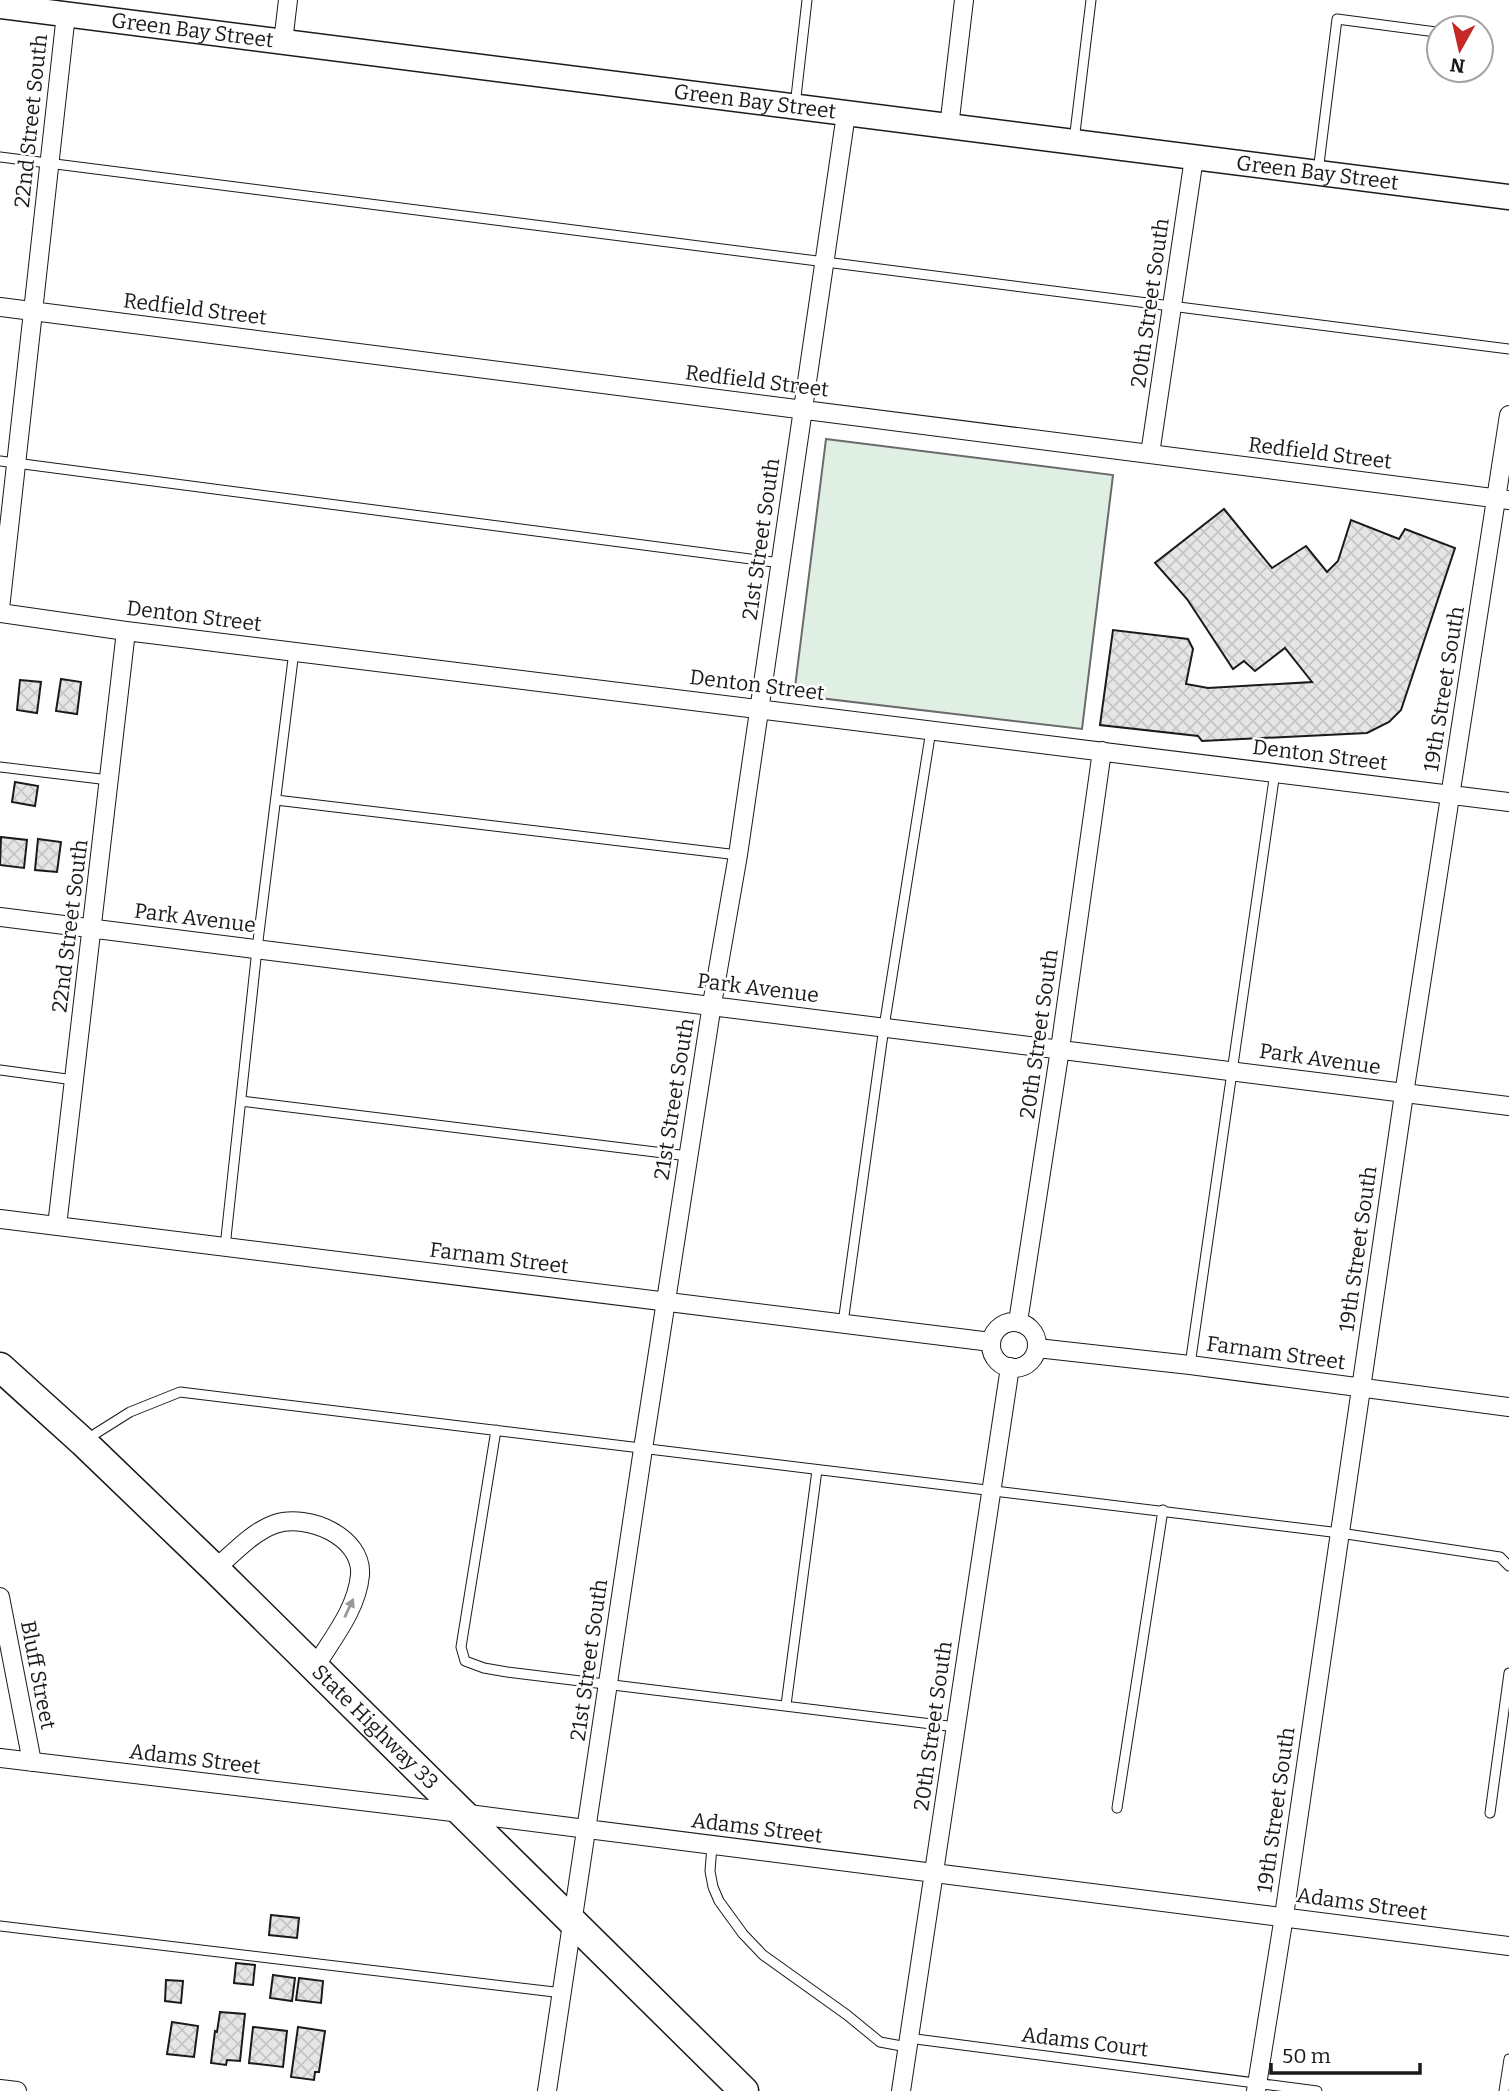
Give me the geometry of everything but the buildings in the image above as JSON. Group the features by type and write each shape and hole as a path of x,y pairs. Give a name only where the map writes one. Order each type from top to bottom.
{"main road":[{"name":"State Highway 33","path":"0,1367 83,1442 215,1569 744,2091"}],"street":[{"path":"284,42 288,0"},
{"path":"949,127 964,0"},
{"name":"Green Bay Street","path":"0,6 1509,197"},
{"name":"22nd Street South","path":"0,611 8,462 32,311 66,14"},
{"name":"21st Street South","path":"547,2091 688,1156 738,855 846,114"},
{"name":"20th Street South","path":"1150,454 1194,158"},
{"name":"Redfield Street","path":"0,307 1503,499"},
{"name":"19th Street South","path":"1256,2087 1284,1916 1404,1094 1451,795 1503,499 1509,415"},
{"name":"Denton Street","path":"0,611 126,631 1509,802"},
{"name":"22nd Street South","path":"57,1226 126,631"},
{"name":"20th Street South","path":"1018,1322 1102,751"},
{"name":"Park Avenue","path":"0,917 712,1004 1509,1106"},
{"name":"Farnam Street","path":"0,1219 991,1342"},
{"path":"1018,1322 1030,1329 1037,1348 1030,1360 1018,1367 1010,1367 994,1355 991,1342 1003,1325 1018,1322"},
{"name":"Farnam Street","path":"1037,1348 1190,1365 1509,1407"},
{"name":"20th Street South","path":"901,2091 1010,1367"},
{"path":"215,1569 261,1531 288,1522 317,1526 340,1537 358,1559 358,1584 351,1607 315,1667"},
{"name":"Bluff Street","path":"0,1597 32,1762"},
{"name":"Adams Street","path":"0,1758 461,1813 1509,1946"},
{"path":"0,2089 17,2091"}],"lane":[{"path":"794,107 807,0"},
{"path":"1074,143 1091,0"},
{"path":"1318,174 1337,19 1425,31"},
{"path":"0,157 1172,304 1509,349"},
{"path":"8,462 781,563"},
{"path":"225,1247 257,949 294,651"},
{"path":"842,1323 930,730"},
{"path":"0,766 109,780"},
{"path":"1190,1365 1275,772"},
{"path":"276,800 738,855"},
{"path":"0,1070 74,1080"},
{"path":"242,1101 688,1156"},
{"path":"83,1442 130,1412 180,1392 1340,1533 1500,1557 1509,1566"},
{"path":"496,1430 461,1647 465,1661 495,1670 956,1727"},
{"path":"786,1705 817,1470"},
{"path":"1116,1808 1163,1510"},
{"path":"1490,1813 1509,1673"},
{"name":"Adams Court","path":"712,1846 710,1871 713,1886 719,1901 743,1934 763,1955 880,2042 907,2043 1256,2087 1317,2091"},
{"path":"0,1926 563,1993"},
{"path":"1504,2091 1509,2059"}],"green space":[{"path":"826,439 1113,475 1082,729 794,695"}]}
